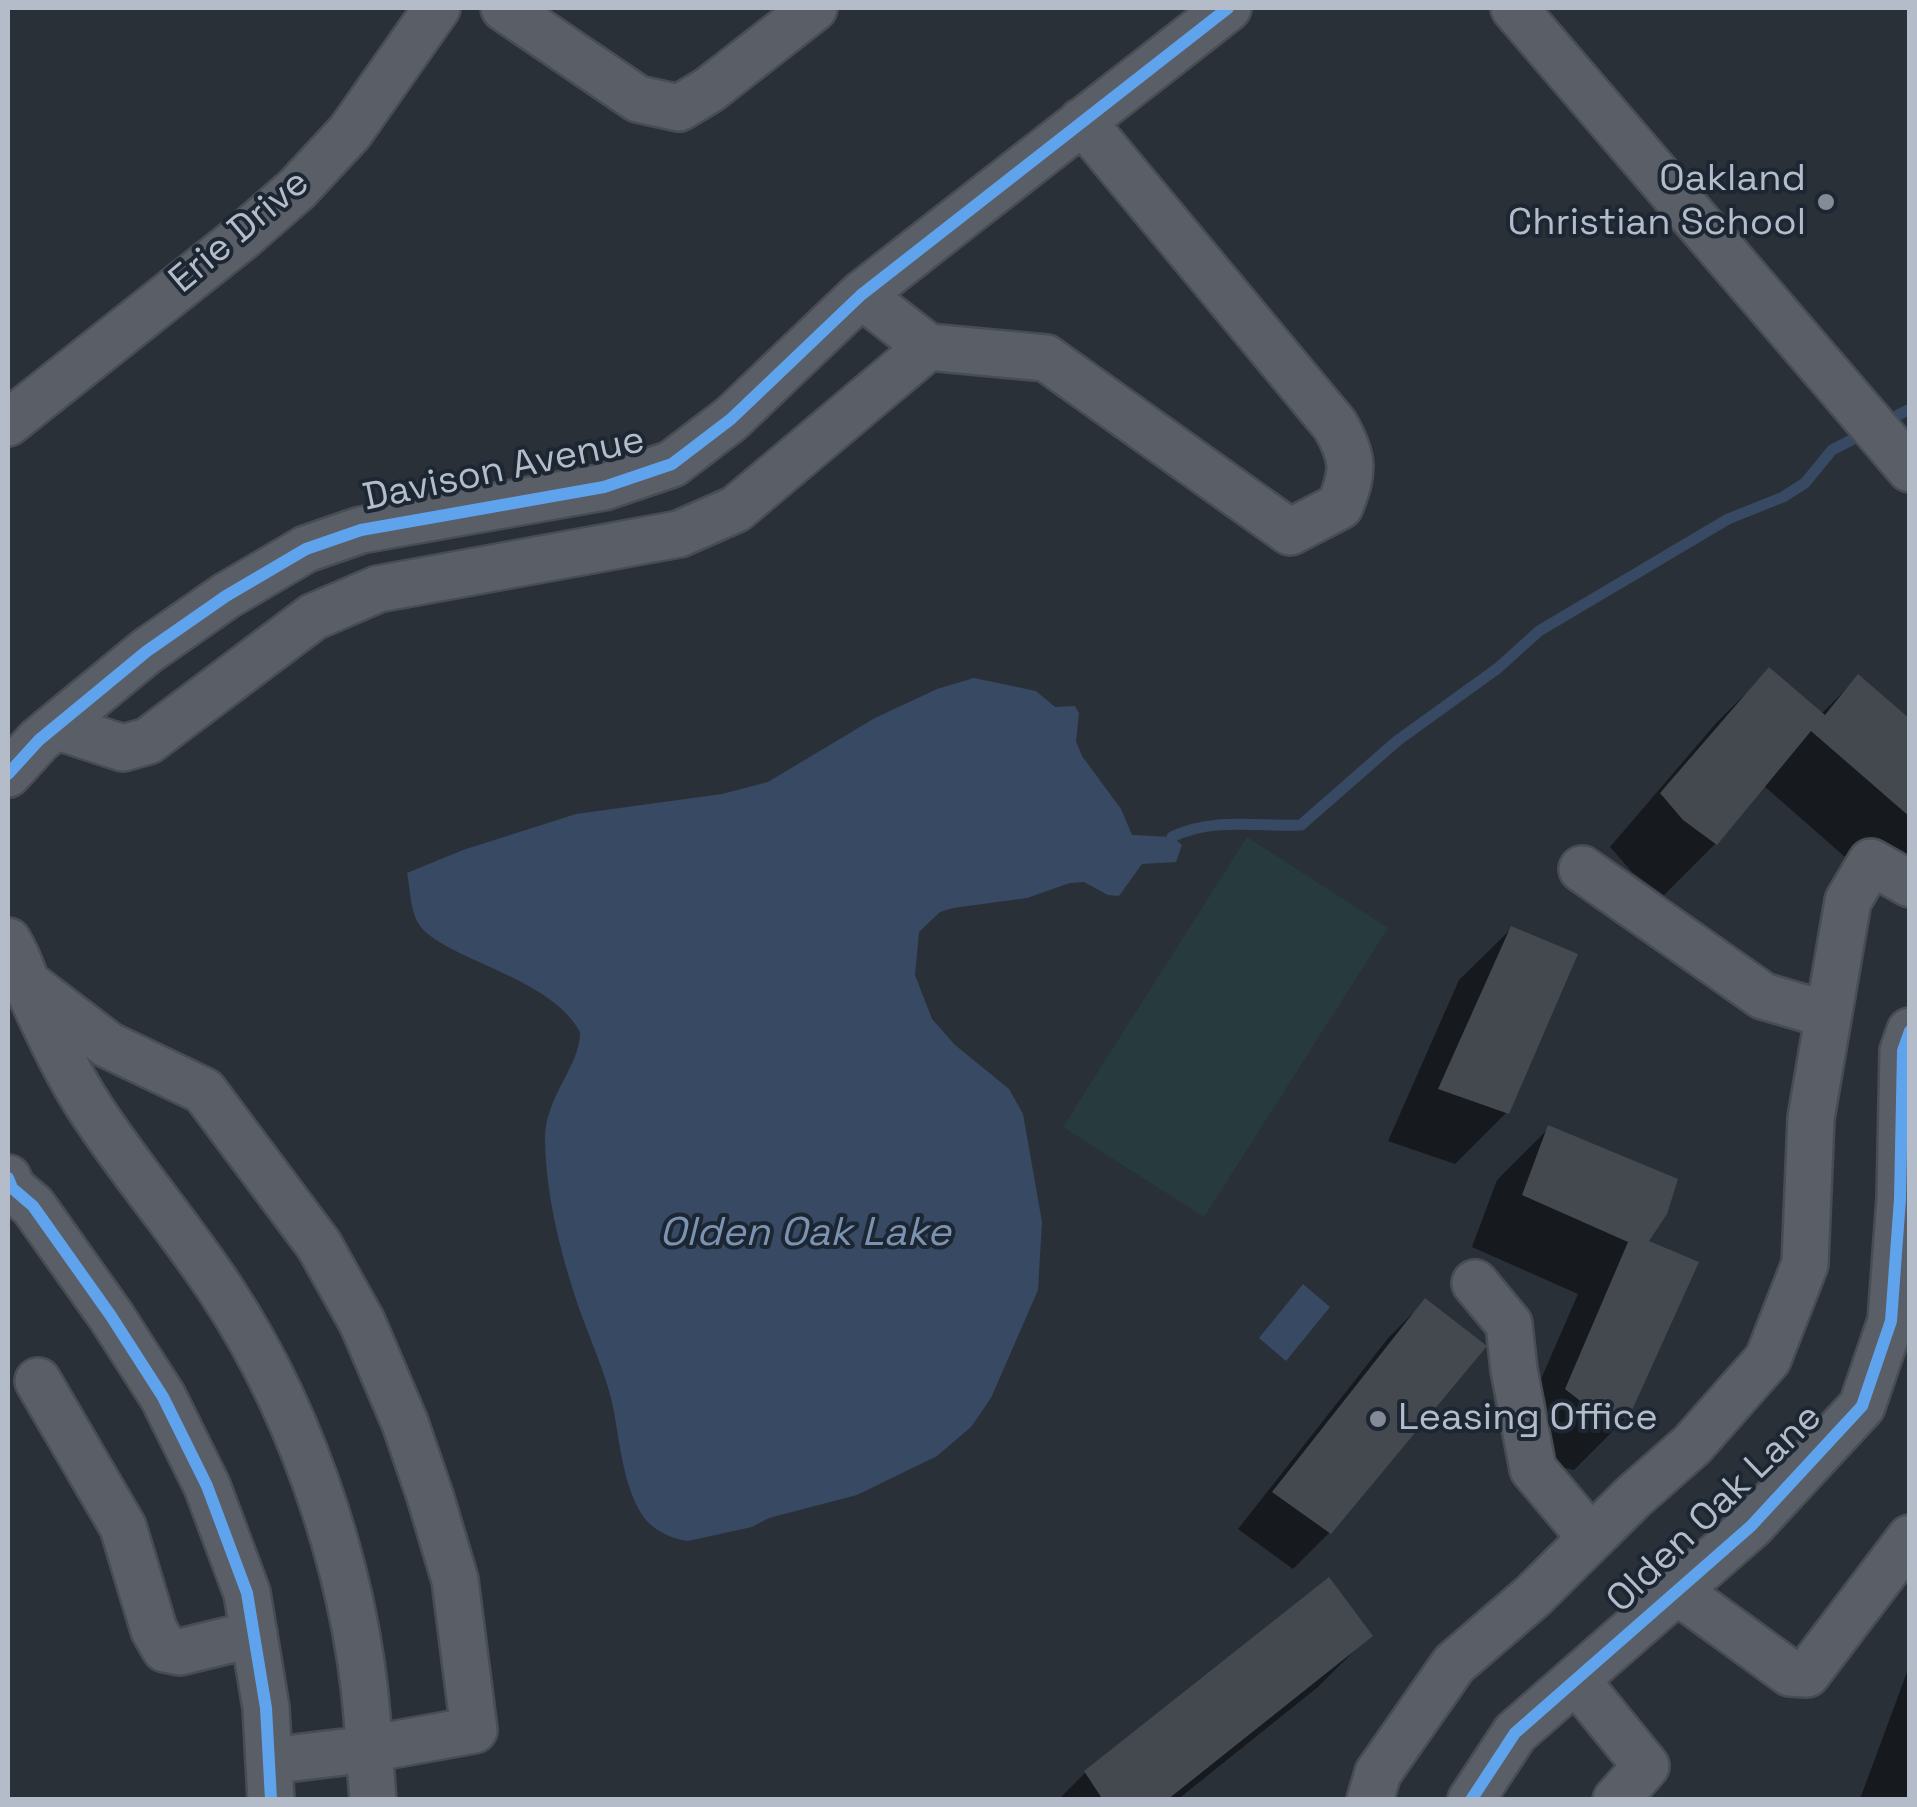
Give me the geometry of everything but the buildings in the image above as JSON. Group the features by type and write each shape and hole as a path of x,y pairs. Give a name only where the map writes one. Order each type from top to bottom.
{"street":[{"name":"Erie Drive","path":"8,423 297,189 350,132 437,8"},
{"path":"504,8 638,99 679,108 814,8"},
{"name":"Davison Avenue","path":"8,774 56,726 147,650 226,596 306,549 361,530 604,487 672,464 731,420 861,295 1228,8"},
{"path":"1514,8 1910,469"},
{"path":"861,295 928,347 1046,358 1290,532 1340,506 1351,479 1350,450 1335,425 1082,120"},
{"path":"56,726 123,748 148,741 314,617 378,589 680,534 722,516 736,509 928,347"},
{"path":"1370,1800 1378,1772 1454,1664 1692,1445 1768,1359 1805,1264 1811,1118 1848,901 1871,862 1910,884"},
{"path":"1582,869 1762,996 1828,1015"},
{"path":"8,941 64,1066 93,1113 223,1294 266,1369 294,1432 322,1499 352,1616 364,1674 374,1800"},
{"path":"9,1185 32,1206 163,1397 207,1486 247,1593 266,1708 270,1780 370,1749 474,1730 455,1580 405,1422 362,1322 318,1245 204,1091 108,1046 28,984"},
{"name":"Olden Oak Lane","path":"1471,1800 1515,1734 1750,1526 1812,1464 1862,1406 1891,1322 1905,1135 1902,1051 1910,1030"},
{"path":"1474,1284 1509,1324 1533,1468 1591,1538"},
{"path":"38,1382 123,1526 154,1630 165,1649 180,1652 254,1634"},
{"path":"1677,1591 1790,1673 1807,1674 1910,1538"},
{"path":"1576,1680 1646,1766 1616,1800"}],"green space":[{"path":"1247,837 1388,928 1204,1217 1063,1127"}],"water":[{"name":"Olden Oak Lake","path":"974,678 1036,691 1055,707 1075,706 1079,713 1076,741 1082,756 1121,809 1132,835 1172,837 1182,845 1176,862 1142,864 1119,896 1108,895 1084,882 1070,883 1027,898 940,912 919,932 915,975 932,1019 955,1045 1009,1089 1023,1114 1042,1222 1038,1290 991,1398 971,1427 937,1456 857,1495 769,1518 752,1527 688,1541 675,1538 647,1521 630,1489 611,1398 569,1276 552,1208 546,1125 575,1057 580,1032 565,1012 544,995 426,933 414,914 407,873 463,850 576,814 722,794 768,782 875,718 937,689"},
{"path":"1303,1284 1330,1307 1286,1361 1259,1338"}],"waterway":[{"path":"1898,415 1910,409"},
{"path":"1172,837 1219,825 1301,825 1397,741 1498,668 1539,631 1728,519 1783,497 1805,483 1832,450 1861,435"}],"cycle path":[{"path":"8,774 39,740 147,651 226,596 306,549 361,530 604,487 672,464 731,419 861,295 1228,8"},
{"path":"1471,1800 1515,1733 1751,1526 1862,1406 1891,1321 1900,1199 1903,1051 1910,1031"},
{"path":"8,1178 12,1188 33,1206 111,1316 163,1397 207,1486 247,1593 266,1708 271,1800"}],"place":[{"name":"Oakland Christian School","path":"1826,202"},
{"name":"Leasing Office","path":"1378,1419"}]}
